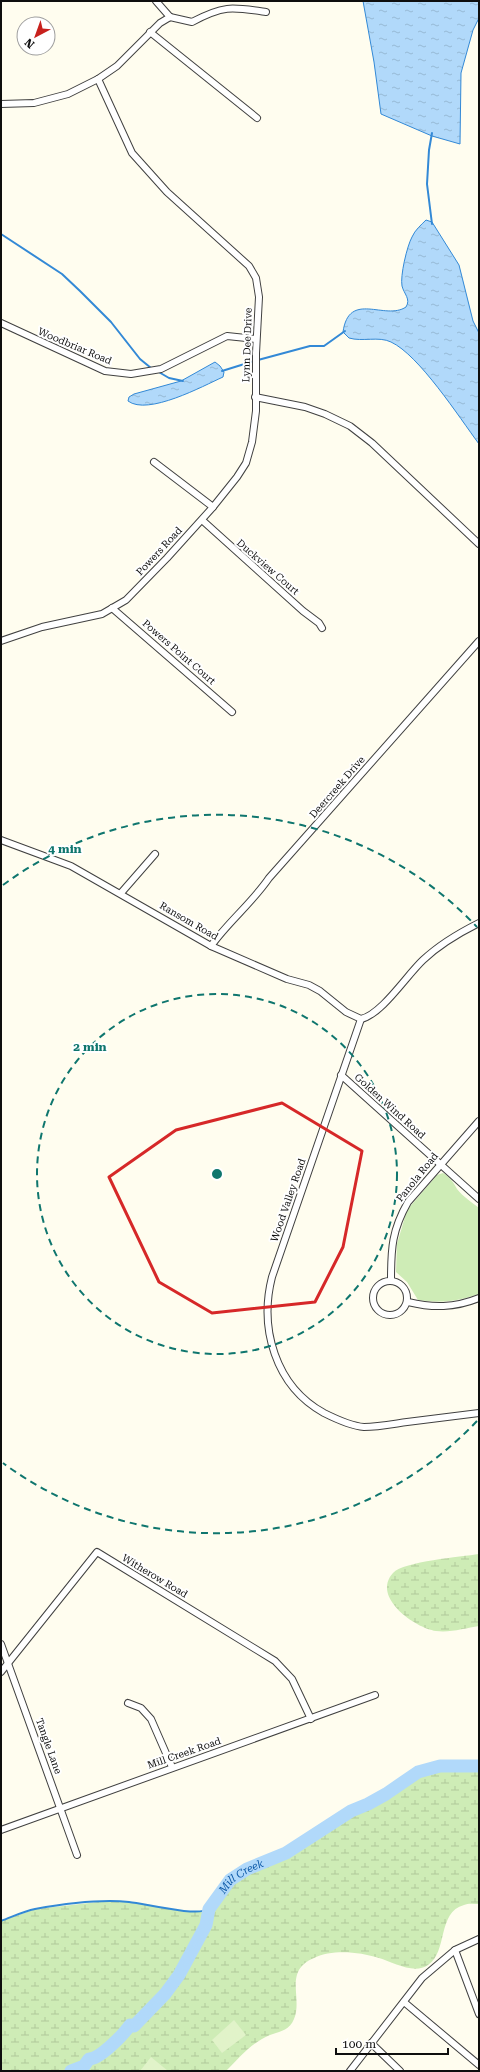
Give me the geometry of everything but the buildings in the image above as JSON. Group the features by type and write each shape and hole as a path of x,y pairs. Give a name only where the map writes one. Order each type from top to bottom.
{"street":[{"path":"156,1 170,17 192,22 213,11 234,7 266,12"},
{"path":"1,104 34,103 68,94 98,79 117,66 150,32 170,17"},
{"path":"150,32 257,118"},
{"name":"Lynn Dee Drive","path":"98,79 132,153 167,192 201,221 248,266 252,272 258,289 255,397 286,402 325,414 350,426 372,443 479,544"},
{"name":"Woodbriar Road","path":"1,323 105,372 131,374 161,369 227,336 256,339"},
{"name":"Powers Road","path":"1,641 42,627 102,614 126,600 147,580 214,507 246,463 255,424 255,397"},
{"path":"154,462 214,507"},
{"name":"Duckview Court","path":"202,520 303,611 319,623 322,628"},
{"name":"Powers Point Court","path":"112,608 232,712"},
{"name":"Deercreek Drive","path":"211,946 232,920 255,898 269,878 479,641"},
{"name":"Ransom Road","path":"1,840 71,866 121,893 211,946 287,979 309,985 320,991 346,1012 363,1018"},
{"path":"121,893 155,854"},
{"path":"363,1018 378,1010 405,978 432,952 447,941 479,923"},
{"name":"Wood Valley Road","path":"363,1018 341,1075 268,1295 267,1317 272,1351 280,1368 293,1387 304,1399 315,1408 336,1419 364,1427 479,1413"},
{"name":"Golden Wind Road","path":"341,1075 479,1199"},
{"name":"Panola Road","path":"391,1280 394,1230 400,1216 408,1202 479,1121"},
{"path":"391,1280 398,1282 404,1287 408,1294 408,1302 404,1309 394,1315 386,1315 377,1308 373,1301 375,1290 383,1282 391,1280"},
{"path":"408,1302 429,1307 466,1303 479,1298"},
{"name":"Witherow Road","path":"1,1672 9,1664 97,1552 275,1661 292,1679 311,1719"},
{"name":"Tangle Lane","path":"1,1644 77,1855"},
{"name":"Mill Creek Road","path":"1,1830 375,1695"},
{"path":"128,1703 141,1708 151,1719 172,1767"},
{"path":"350,2071 422,1978 455,1950 479,1939"},
{"path":"455,1950 479,2014"},
{"path":"404,2002 479,2065"},
{"path":"371,2043 400,2071"}],"highlighted area":[{"path":"282,1103 362,1151 343,1247 315,1302 212,1313 159,1282 109,1177 176,1130"}],"green space":[{"path":"443,1173 450,1178 462,1194 479,1208 479,1294 463,1299 449,1301 418,1300 407,1282 396,1272 397,1244 407,1210 437,1175"},
{"path":"479,1554 479,1626 447,1631 427,1629 407,1618 391,1601 387,1592 388,1582 393,1573 399,1569 409,1565"},
{"path":"440,1766 479,1766 479,1904 464,1905 456,1909 450,1916 438,1951 434,1959 428,1965 416,1969 404,1967 371,1956 346,1952 329,1953 314,1958 305,1963 299,1970 296,1977 296,2011 290,2026 257,2042 226,2071 1,2071 1,1921 36,1909 98,1902 128,1902 181,1911 206,1911 230,1880 242,1872 286,1852 351,1811 386,1794 418,1772"},
{"path":"234,2020 246,2035 222,2053 212,2040"},
{"path":"151,2057 168,2071 140,2071"}],"water":[{"path":"363,1 479,1 479,18 473,30 461,73 460,144 432,136 381,114 374,62"},
{"path":"426,220 432,222 459,265 473,321 479,333 479,444 450,403 426,373 402,349 386,340 354,339 349,338 343,332 347,319 352,312 360,309 388,311 406,307 408,301 402,286 404,261 413,234"},
{"path":"215,362 224,372 223,377 203,387 176,398 148,405 137,405 128,401 129,397 134,394 181,381"}],"waterway":[{"path":"432,133 429,150 427,184 432,224"},
{"path":"1,234 62,274 111,322 140,359 151,368"},
{"path":"258,360 310,346 324,346 345,331"},
{"path":"222,371 254,361"},
{"path":"157,371 169,378 183,381"},
{"name":"Mill Creek","path":"71,2071 84,2066 89,2059 94,2058 105,2051 130,2025 134,2026 165,1994 179,1975 206,1925 209,1909 230,1880 247,1869 286,1853 351,1811 386,1794 418,1772 440,1766 479,1766"},
{"path":"1,1921 35,1909 94,1902 129,1902 194,1912 209,1909"},
{"name":"Mill Creek","path":"84,2066 86,2071"}]}
